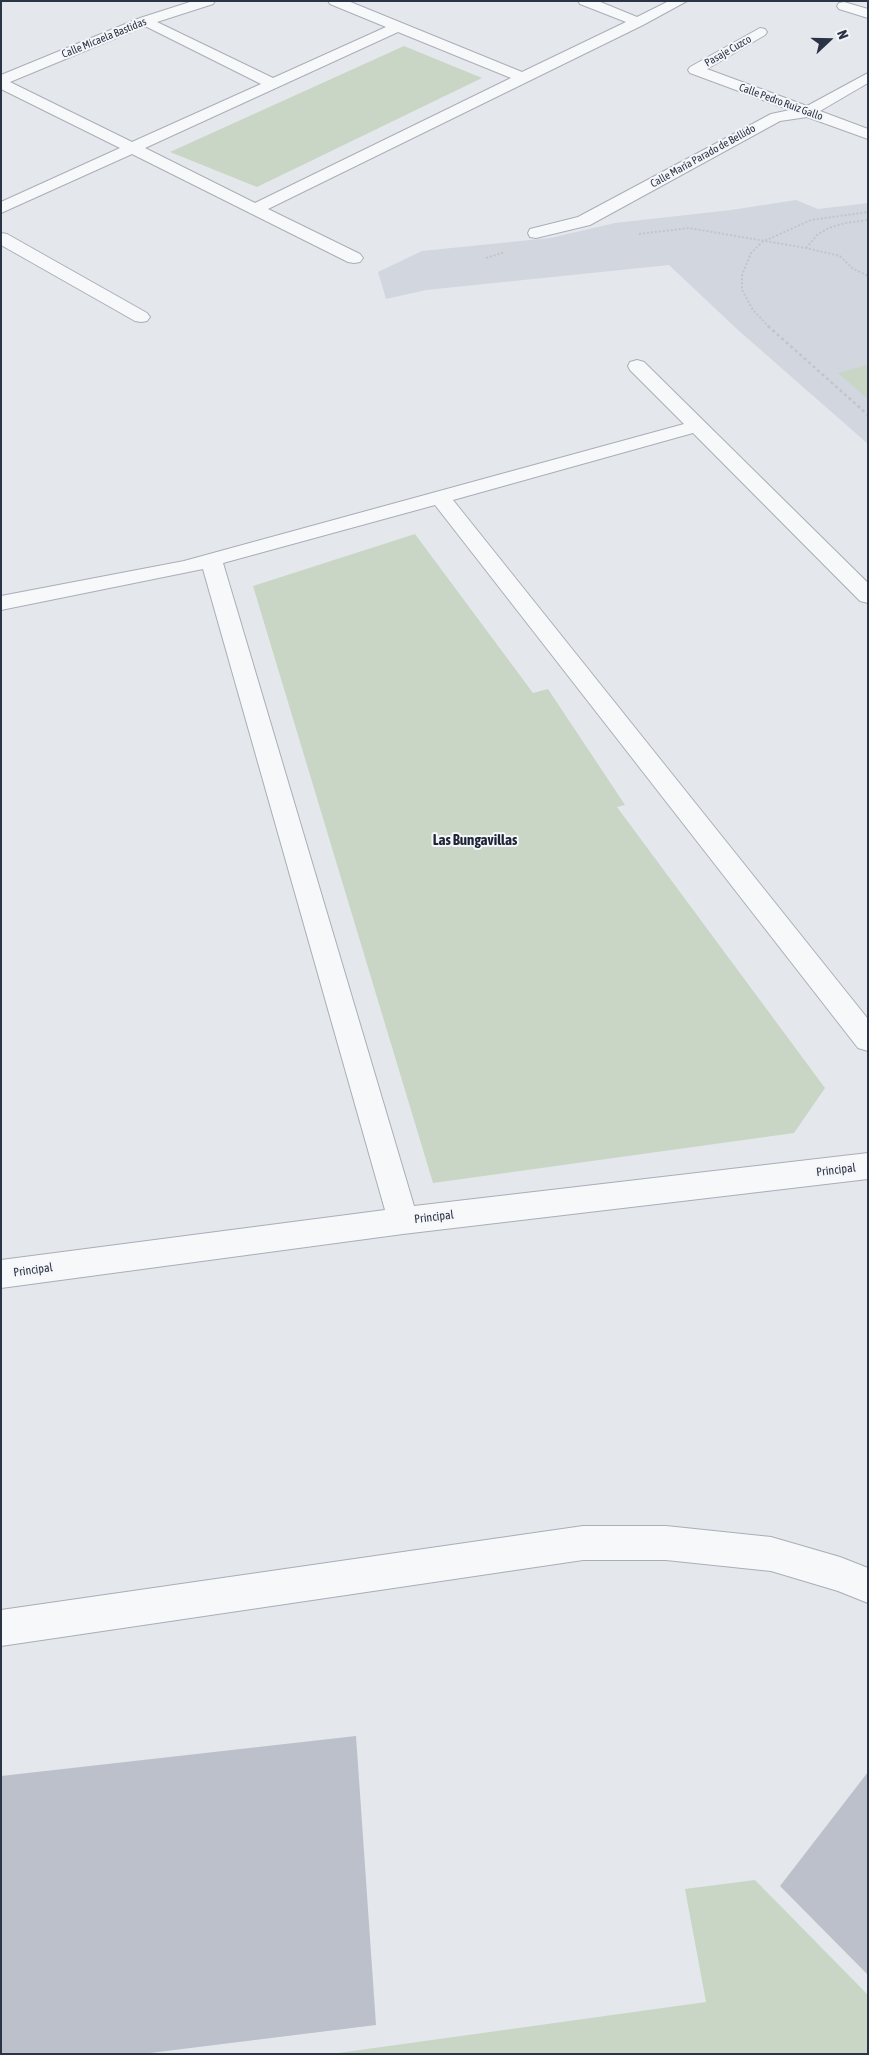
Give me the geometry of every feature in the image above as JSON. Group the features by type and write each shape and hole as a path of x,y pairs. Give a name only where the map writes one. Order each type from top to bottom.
{"street":[{"name":"Calle Micaela Bastidas","path":"1,82 146,21 208,1"},
{"path":"336,1 523,78"},
{"path":"585,1 638,22"},
{"path":"255,209 680,1"},
{"path":"844,6 868,14"},
{"path":"146,21 273,84"},
{"path":"1,208 397,27"},
{"name":"Pasaje Cuzco","path":"695,70 760,32"},
{"path":"1,61 17,74"},
{"name":"Calle Pedro Ruiz Gallo","path":"695,70 868,134"},
{"name":"Calle María Parado de Bellido","path":"536,233 584,221 776,117 808,112 868,77"},
{"path":"1,82 354,258"},
{"path":"1,238 141,317"},
{"path":"637,366 868,596"},
{"path":"1,603 185,567 698,426"},
{"path":"440,497 868,1040"},
{"path":"211,560 403,1221"},
{"name":"Principal","path":"1,1274 403,1221 868,1166"},
{"path":"1,1628 583,1543 666,1542 771,1554 840,1574 868,1586"}],"path":[{"path":"868,212 811,220 783,231 762,242 751,253 742,275 742,290 753,310 771,330 868,415"},
{"path":"806,248 818,234 829,228 868,220"},
{"path":"631,235 689,228 806,248 840,256 860,273 868,276"},
{"path":"486,258 513,250"}],"shaded area":[{"path":"796,200 818,209 868,203 868,444 738,330 669,265 426,290 386,299 378,272 422,251 550,238 615,223 731,210"}],"green space":[{"path":"404,46 482,78 257,187 170,152"},
{"path":"868,365 868,399 838,373"},
{"path":"415,534 533,693 548,689 625,805 617,807 825,1088 794,1133 433,1183 253,586"},
{"path":"755,1880 868,1995 868,2054 331,2054 706,2002 685,1889"}],"building":[{"path":"356,1736 376,2025 142,2054 1,2054 1,1776"},
{"path":"868,1772 868,1975 780,1886"}],"district":[{"name":"Las Bungavillas","path":"475,840"}]}
